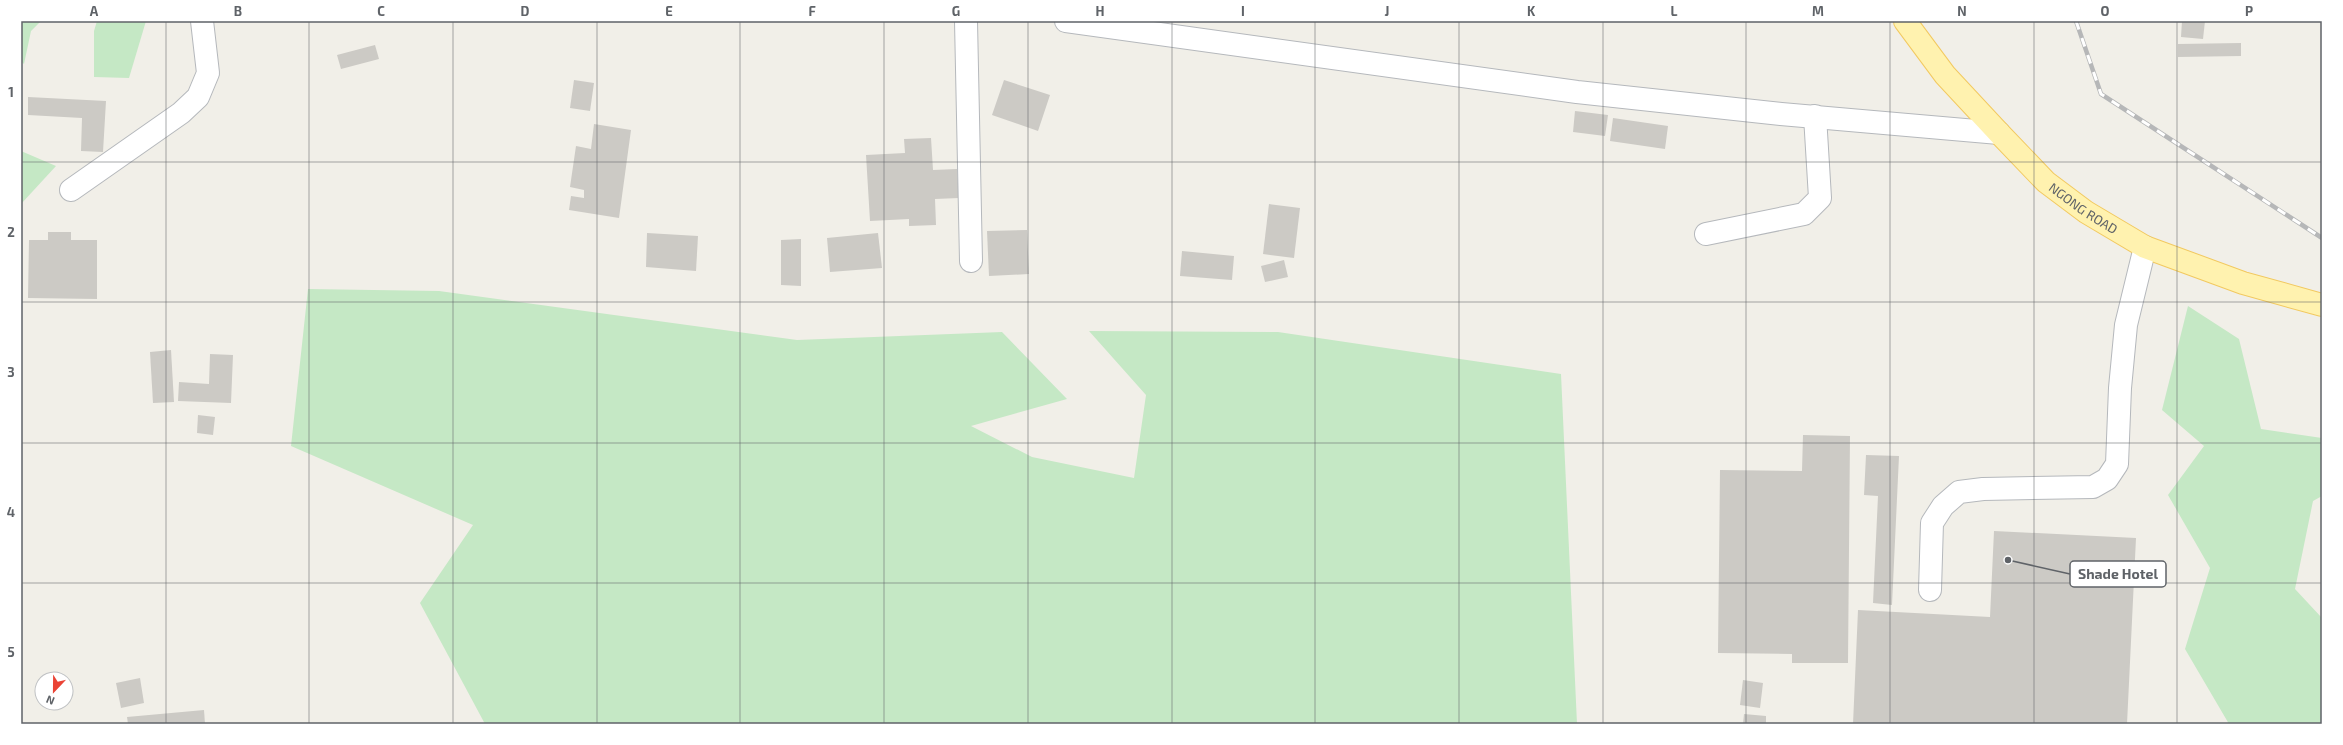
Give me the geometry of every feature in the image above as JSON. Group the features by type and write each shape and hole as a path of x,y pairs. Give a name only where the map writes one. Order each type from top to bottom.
{"main road":[{"name":"NGONG ROAD","path":"1905,21 1945,75 1999,133 2046,182 2086,212 2145,247 2243,283 2322,305"}],"street":[{"path":"71,190 181,113 198,97 208,73 202,21"},
{"path":"966,21 971,261"},
{"path":"1066,21 1577,92 1999,133"},
{"path":"1706,234 1804,214 1820,198 1815,116"},
{"path":"1930,590 1932,523 1943,506 1959,492 1983,489 2093,487 2108,479 2117,464 2119,447 2120,388 2126,326 2145,247"}],"green space":[{"path":"21,21 41,21 31,31 24,64 21,61"},
{"path":"97,21 146,21 129,78 94,77 94,31"},
{"path":"21,151 56,166 21,204"},
{"path":"308,289 439,291 797,340 1002,332 1067,399 971,426 1032,457 1134,478 1146,395 1089,331 1278,332 1561,374 1577,724 485,724 420,603 473,525 291,446"},
{"path":"2188,306 2239,339 2261,429 2322,438 2322,496 2313,501 2295,589 2322,618 2322,724 2229,724 2185,649 2210,568 2168,495 2204,446 2162,410"}],"building":[{"path":"2182,21 2205,21 2203,39 2181,37"},
{"path":"2241,43 2241,56 2178,57 2178,44"},
{"path":"375,45 379,59 341,69 337,55"},
{"path":"574,80 594,83 590,111 570,108"},
{"path":"1004,80 1050,95 1038,131 992,115"},
{"path":"28,97 106,101 103,152 81,151 82,118 28,115"},
{"path":"1575,111 1608,115 1605,136 1573,132"},
{"path":"1613,118 1668,126 1665,149 1610,141"},
{"path":"594,124 631,130 619,218 569,210 571,196 584,198 584,190 570,187 576,146 591,149"},
{"path":"931,138 933,170 957,169 959,198 935,199 936,225 909,226 909,219 870,221 866,155 905,153 904,139"},
{"path":"1269,204 1300,208 1294,258 1263,254"},
{"path":"1027,230 1029,274 989,276 987,231"},
{"path":"48,232 71,232 71,240 97,240 97,299 28,298 29,240 48,240"},
{"path":"647,233 698,236 696,271 646,267"},
{"path":"878,233 882,268 830,272 827,238"},
{"path":"801,239 801,286 781,285 781,240"},
{"path":"1182,251 1234,256 1232,280 1180,276"},
{"path":"1284,260 1288,277 1265,282 1261,266"},
{"path":"171,350 174,402 153,403 150,352"},
{"path":"210,354 233,355 231,403 178,401 179,382 209,384"},
{"path":"198,415 215,417 213,435 197,433"},
{"path":"1803,435 1850,436 1848,663 1792,663 1792,654 1718,653 1720,470 1802,471"},
{"path":"1866,455 1899,456 1892,605 1873,603 1878,496 1864,495"},
{"path":"1994,531 2136,538 2127,724 1853,724 1858,610 1990,617"},
{"path":"140,678 144,703 121,708 116,683"},
{"path":"1743,680 1763,683 1760,708 1740,705"},
{"path":"204,710 205,724 128,724 127,717"},
{"path":"1744,714 1766,716 1766,724 1743,724"}],"railway":[{"path":"2076,21 2101,94 2322,238"}],"place":[{"name":"Shade Hotel","path":"2008,560"}]}
